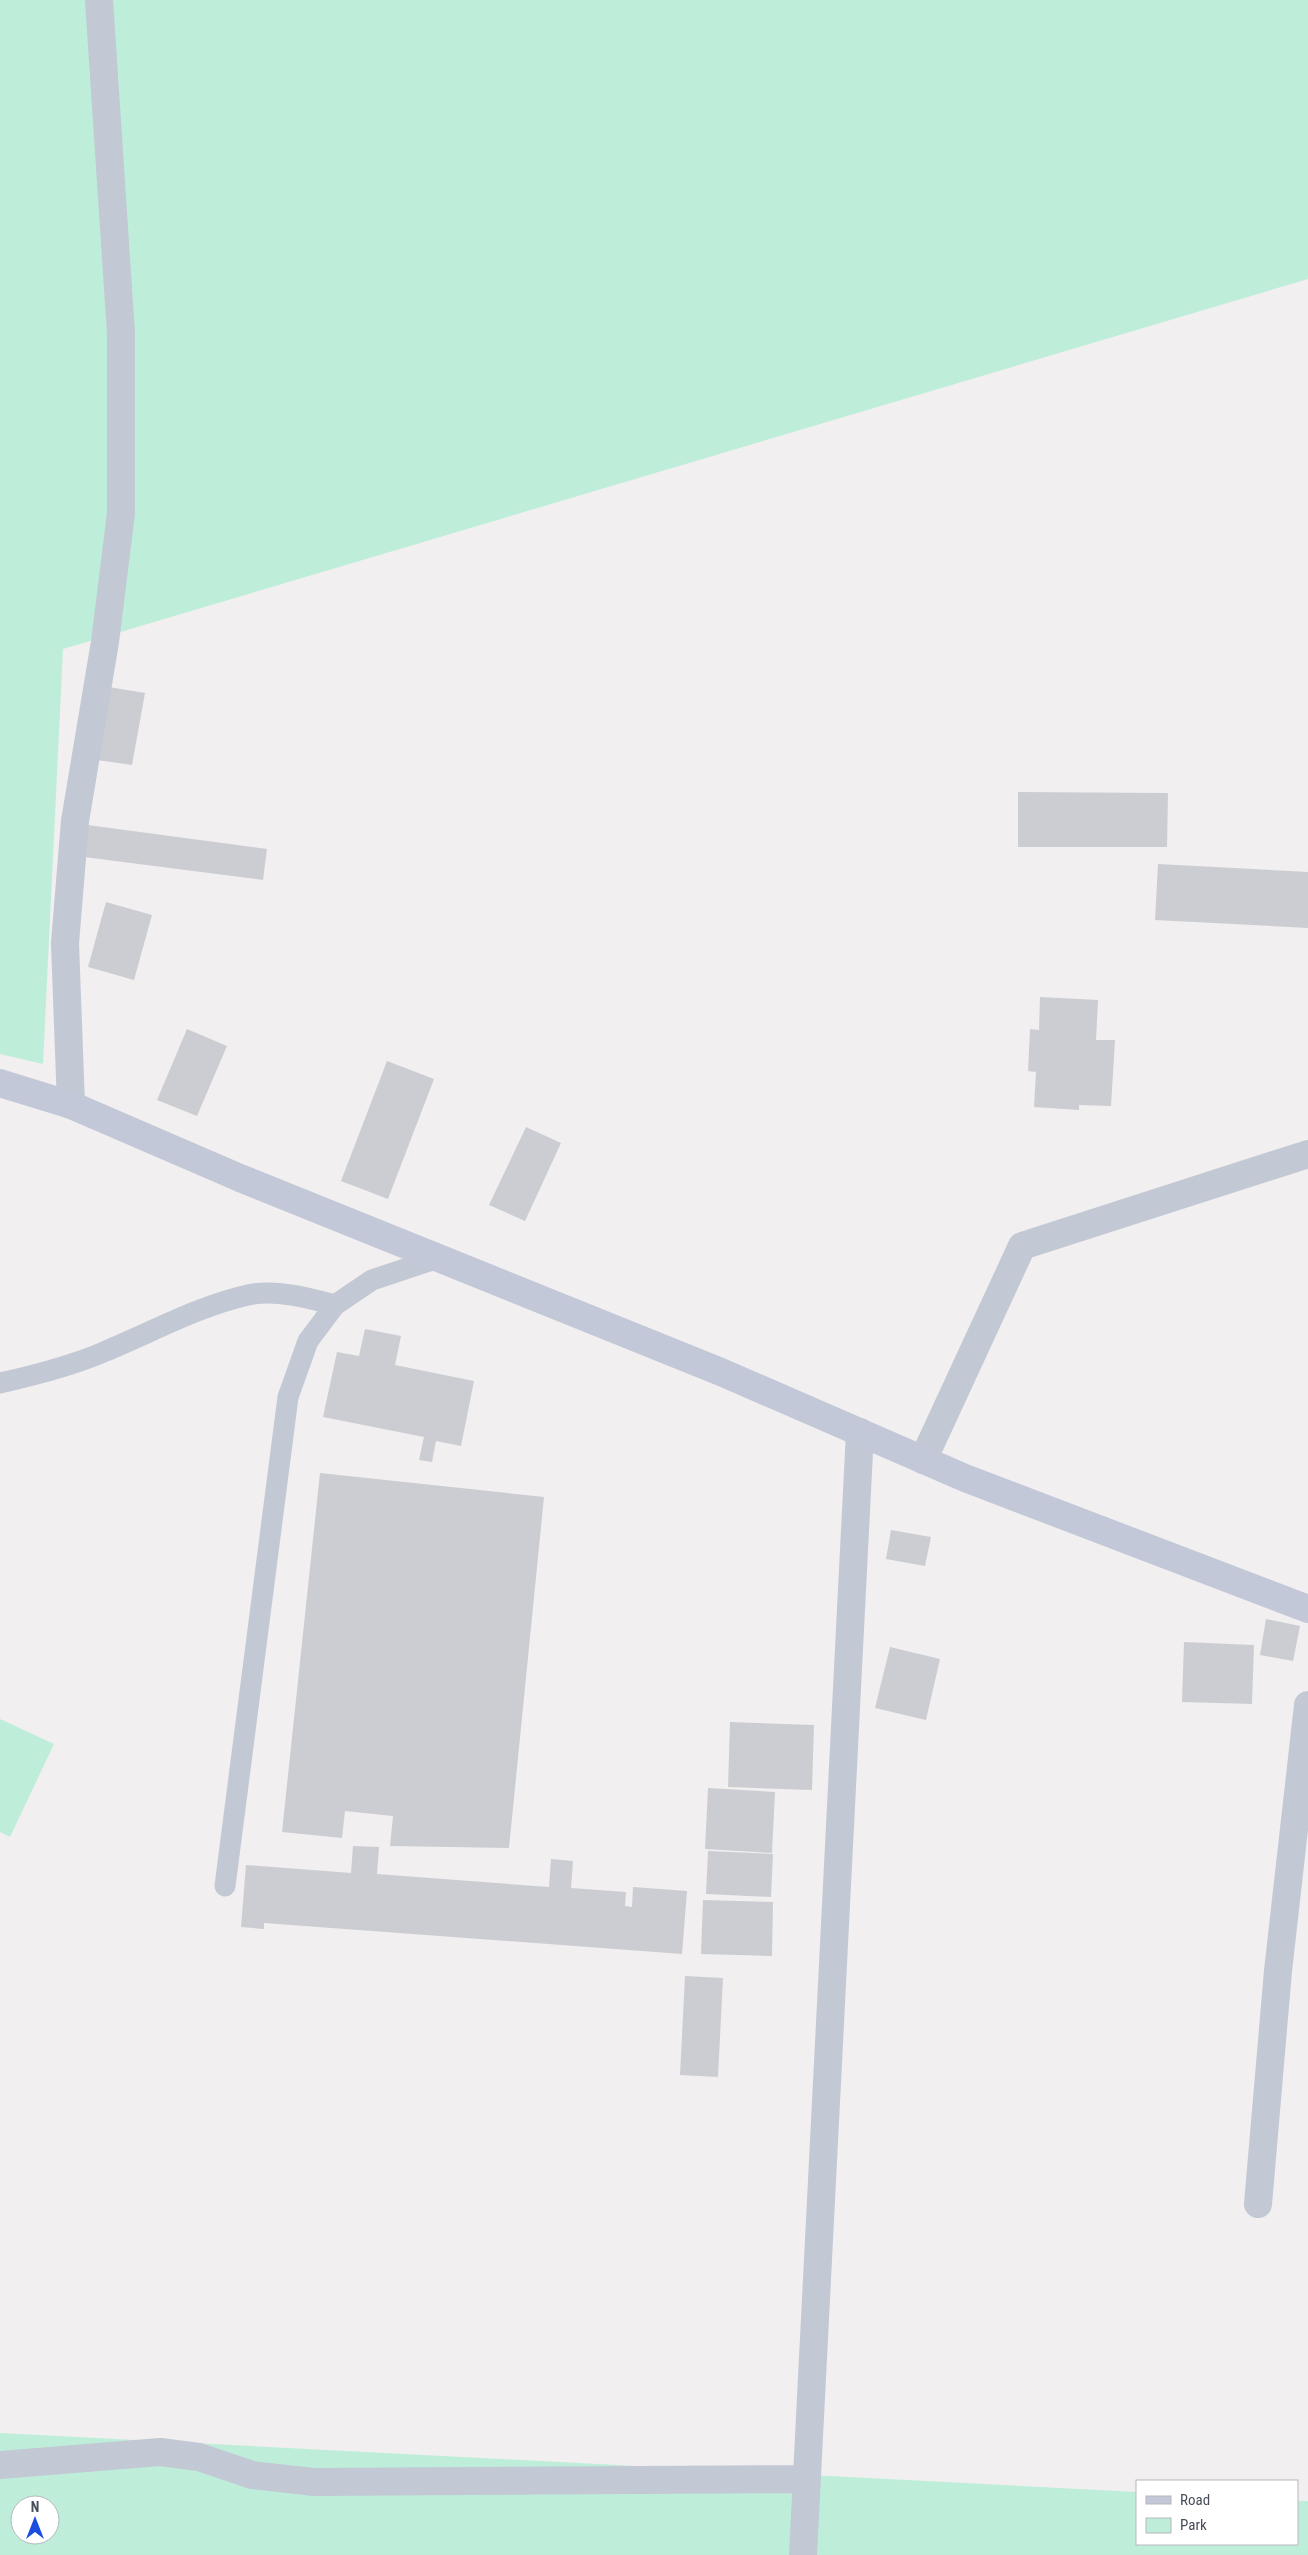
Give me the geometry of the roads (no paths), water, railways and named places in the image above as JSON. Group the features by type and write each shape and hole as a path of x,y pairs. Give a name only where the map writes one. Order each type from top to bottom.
{"street":[{"path":"71,1105 65,943 74,830 105,642 121,513 121,334 99,0"},
{"path":"0,1083 71,1105 240,1178 721,1372 923,1460 1073,1520 1308,1609"},
{"path":"923,1460 1022,1246 1308,1154"},
{"path":"802,2555 860,1432"},
{"path":"1258,2204 1278,1971 1308,1705"},
{"path":"0,2465 160,2452 200,2457 252,2476 314,2482 805,2479"}],"lane":[{"path":"225,1886 288,1397 308,1342 335,1304 372,1280 438,1258"},
{"path":"0,1383 39,1374 103,1352 202,1310 250,1294 297,1295 335,1304"}]}
